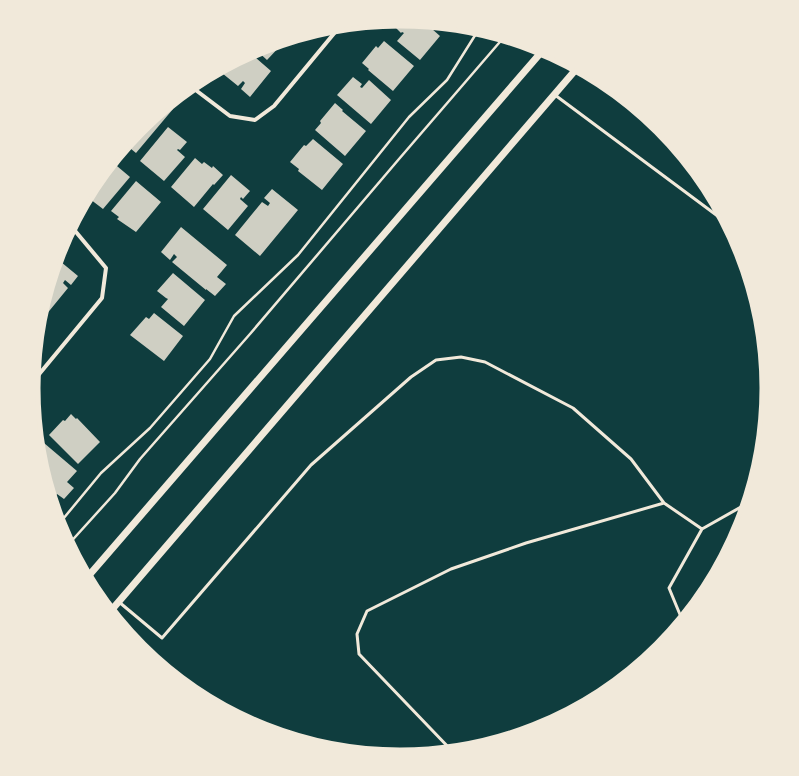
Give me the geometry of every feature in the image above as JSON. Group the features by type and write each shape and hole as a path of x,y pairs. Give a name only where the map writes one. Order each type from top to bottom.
{"street":[{"path":"195,89 230,116 256,120 274,106 336,32"},
{"path":"90,575 539,55"},
{"path":"113,609 574,71"},
{"path":"38,376 102,298 106,268 74,230"}],"lane":[{"path":"554,94 717,215"},
{"path":"119,602 162,638 310,465 411,377 436,360 461,357 485,362 574,408 631,460 664,503 702,529"},
{"path":"448,747 359,654 357,634 366,611 451,569 526,543 664,503"},
{"path":"681,616 669,588 702,529 741,507"}],"path":[{"path":"63,520 100,473 150,428 210,359 234,316 298,255 409,117 447,80 476,34"},
{"path":"72,541 115,493 140,459 250,334 502,41"}],"building":[{"path":"394,26 431,28 440,36 420,60 397,41 404,33 401,33"},
{"path":"384,41 414,66 393,91 362,63 376,46 378,48"},
{"path":"280,46 267,60 261,54"},
{"path":"254,57 271,71 250,97 241,89 245,83 243,81 238,86 221,73"},
{"path":"353,77 362,84 360,87 362,88 369,80 391,100 371,124 337,95"},
{"path":"335,103 343,110 342,111 366,131 345,156 315,130 321,123 320,121"},
{"path":"171,108 173,109 136,153 129,147 161,116"},
{"path":"168,127 187,142 180,150 177,150 185,157 164,181 140,161"},
{"path":"313,139 343,164 322,190 298,171 299,169 290,162 304,145 306,146"},
{"path":"195,158 202,164 204,162 212,168 213,166 223,175 214,185 213,184 194,207 171,187"},
{"path":"115,164 130,177 103,209 91,200"},
{"path":"231,175 250,191 243,199 241,197 240,199 248,206 228,230 203,209"},
{"path":"136,181 161,202 136,232 117,219 119,217 111,211"},
{"path":"272,189 298,210 260,256 235,235 262,202 268,206 270,203 264,198"},
{"path":"181,227 227,265 217,277 226,284 215,296 172,262 177,257 174,254 170,260 161,252"},
{"path":"61,262 78,276 71,285 65,280 63,283 68,288 44,317"},
{"path":"173,273 205,300 184,326 161,307 168,299 157,291"},
{"path":"154,313 183,336 164,361 130,335 146,317 149,319"},
{"path":"71,414 76,419 77,418 100,442 78,464 49,435"},
{"path":"44,443 77,471 67,482 74,488 64,499 57,494 55,497 44,459 42,445"}]}
